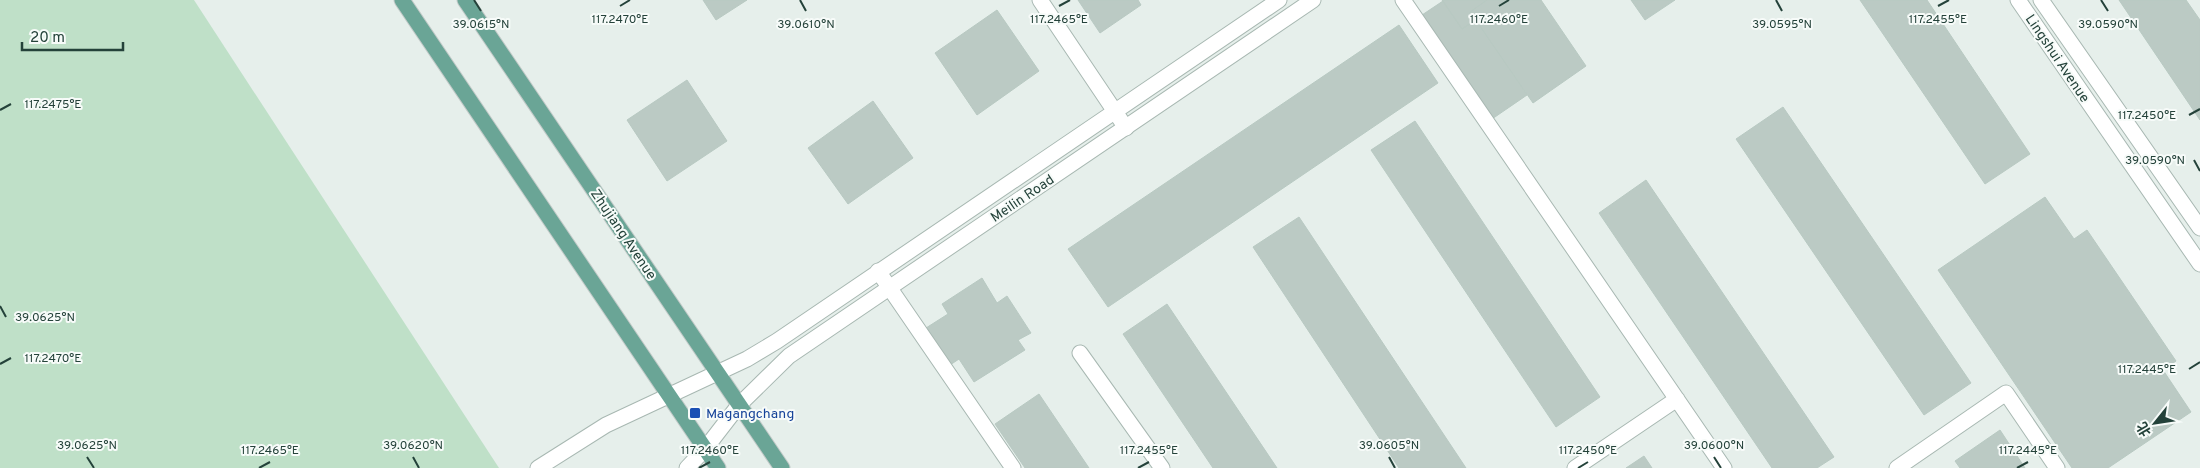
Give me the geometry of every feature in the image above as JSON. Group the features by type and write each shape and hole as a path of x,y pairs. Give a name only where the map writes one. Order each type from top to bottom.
{"main road":[{"path":"402,0 718,468"},
{"name":"Zhujiang Avenue","path":"465,0 782,468"}],"street":[{"path":"1040,0 1126,128"},
{"name":"Meilin Road","path":"538,468 606,425 718,373 777,341 1279,0"},
{"name":"Meilin Road","path":"687,468 705,449 739,405 789,356 1313,0"},
{"path":"1403,0 1724,468"},
{"name":"Lingshui Avenue","path":"2018,0 2200,264"},
{"name":"Lingshui Avenue","path":"2042,0 2200,228"},
{"path":"878,272 1013,468"},
{"path":"1080,353 1162,468"},
{"path":"1897,468 2006,393 2058,468"},
{"path":"1575,468 1677,399"}],"green space":[{"path":"0,0 194,0 499,468 0,468"}],"building":[{"path":"703,0 747,0 716,20"},
{"path":"1078,0 1138,0 1141,5 1100,33"},
{"path":"1442,0 1487,0 1470,12 1476,20 1462,29"},
{"path":"1487,0 1541,0 1586,66 1533,103 1470,12"},
{"path":"1631,0 1675,0 1645,20"},
{"path":"1860,0 1927,0 2030,154 1985,184"},
{"path":"2119,0 2186,0 2200,20 2200,120"},
{"path":"1443,1 1462,29 1476,20 1527,95 1492,119 1422,15"},
{"path":"997,10 1039,71 977,115 935,53"},
{"path":"1399,25 1438,83 1108,307 1068,249"},
{"path":"687,80 727,141 667,181 627,120"},
{"path":"873,101 913,158 848,204 808,148"},
{"path":"1783,107 1971,383 1924,415 1736,139"},
{"path":"1415,121 1600,397 1556,427 1371,150"},
{"path":"1646,180 1834,457 1817,468 1772,468 1599,213"},
{"path":"2045,197 2074,239 2087,230 2176,361 2163,370 2191,412 2108,468 2072,468 1938,270"},
{"path":"1299,217 1466,468 1399,468 1253,247"},
{"path":"982,278 997,303 1007,296 1031,333 1018,340 1025,350 974,382 959,359 950,365 926,328 948,314 942,304"},
{"path":"1167,304 1277,468 1213,468 1123,334"},
{"path":"1039,394 1089,468 1025,468 995,424"},
{"path":"2000,430 2025,468 1960,468 1955,461"},
{"path":"1644,456 1652,468 1626,468"}],"place":[{"name":"Magangchang","path":"695,413"}]}
